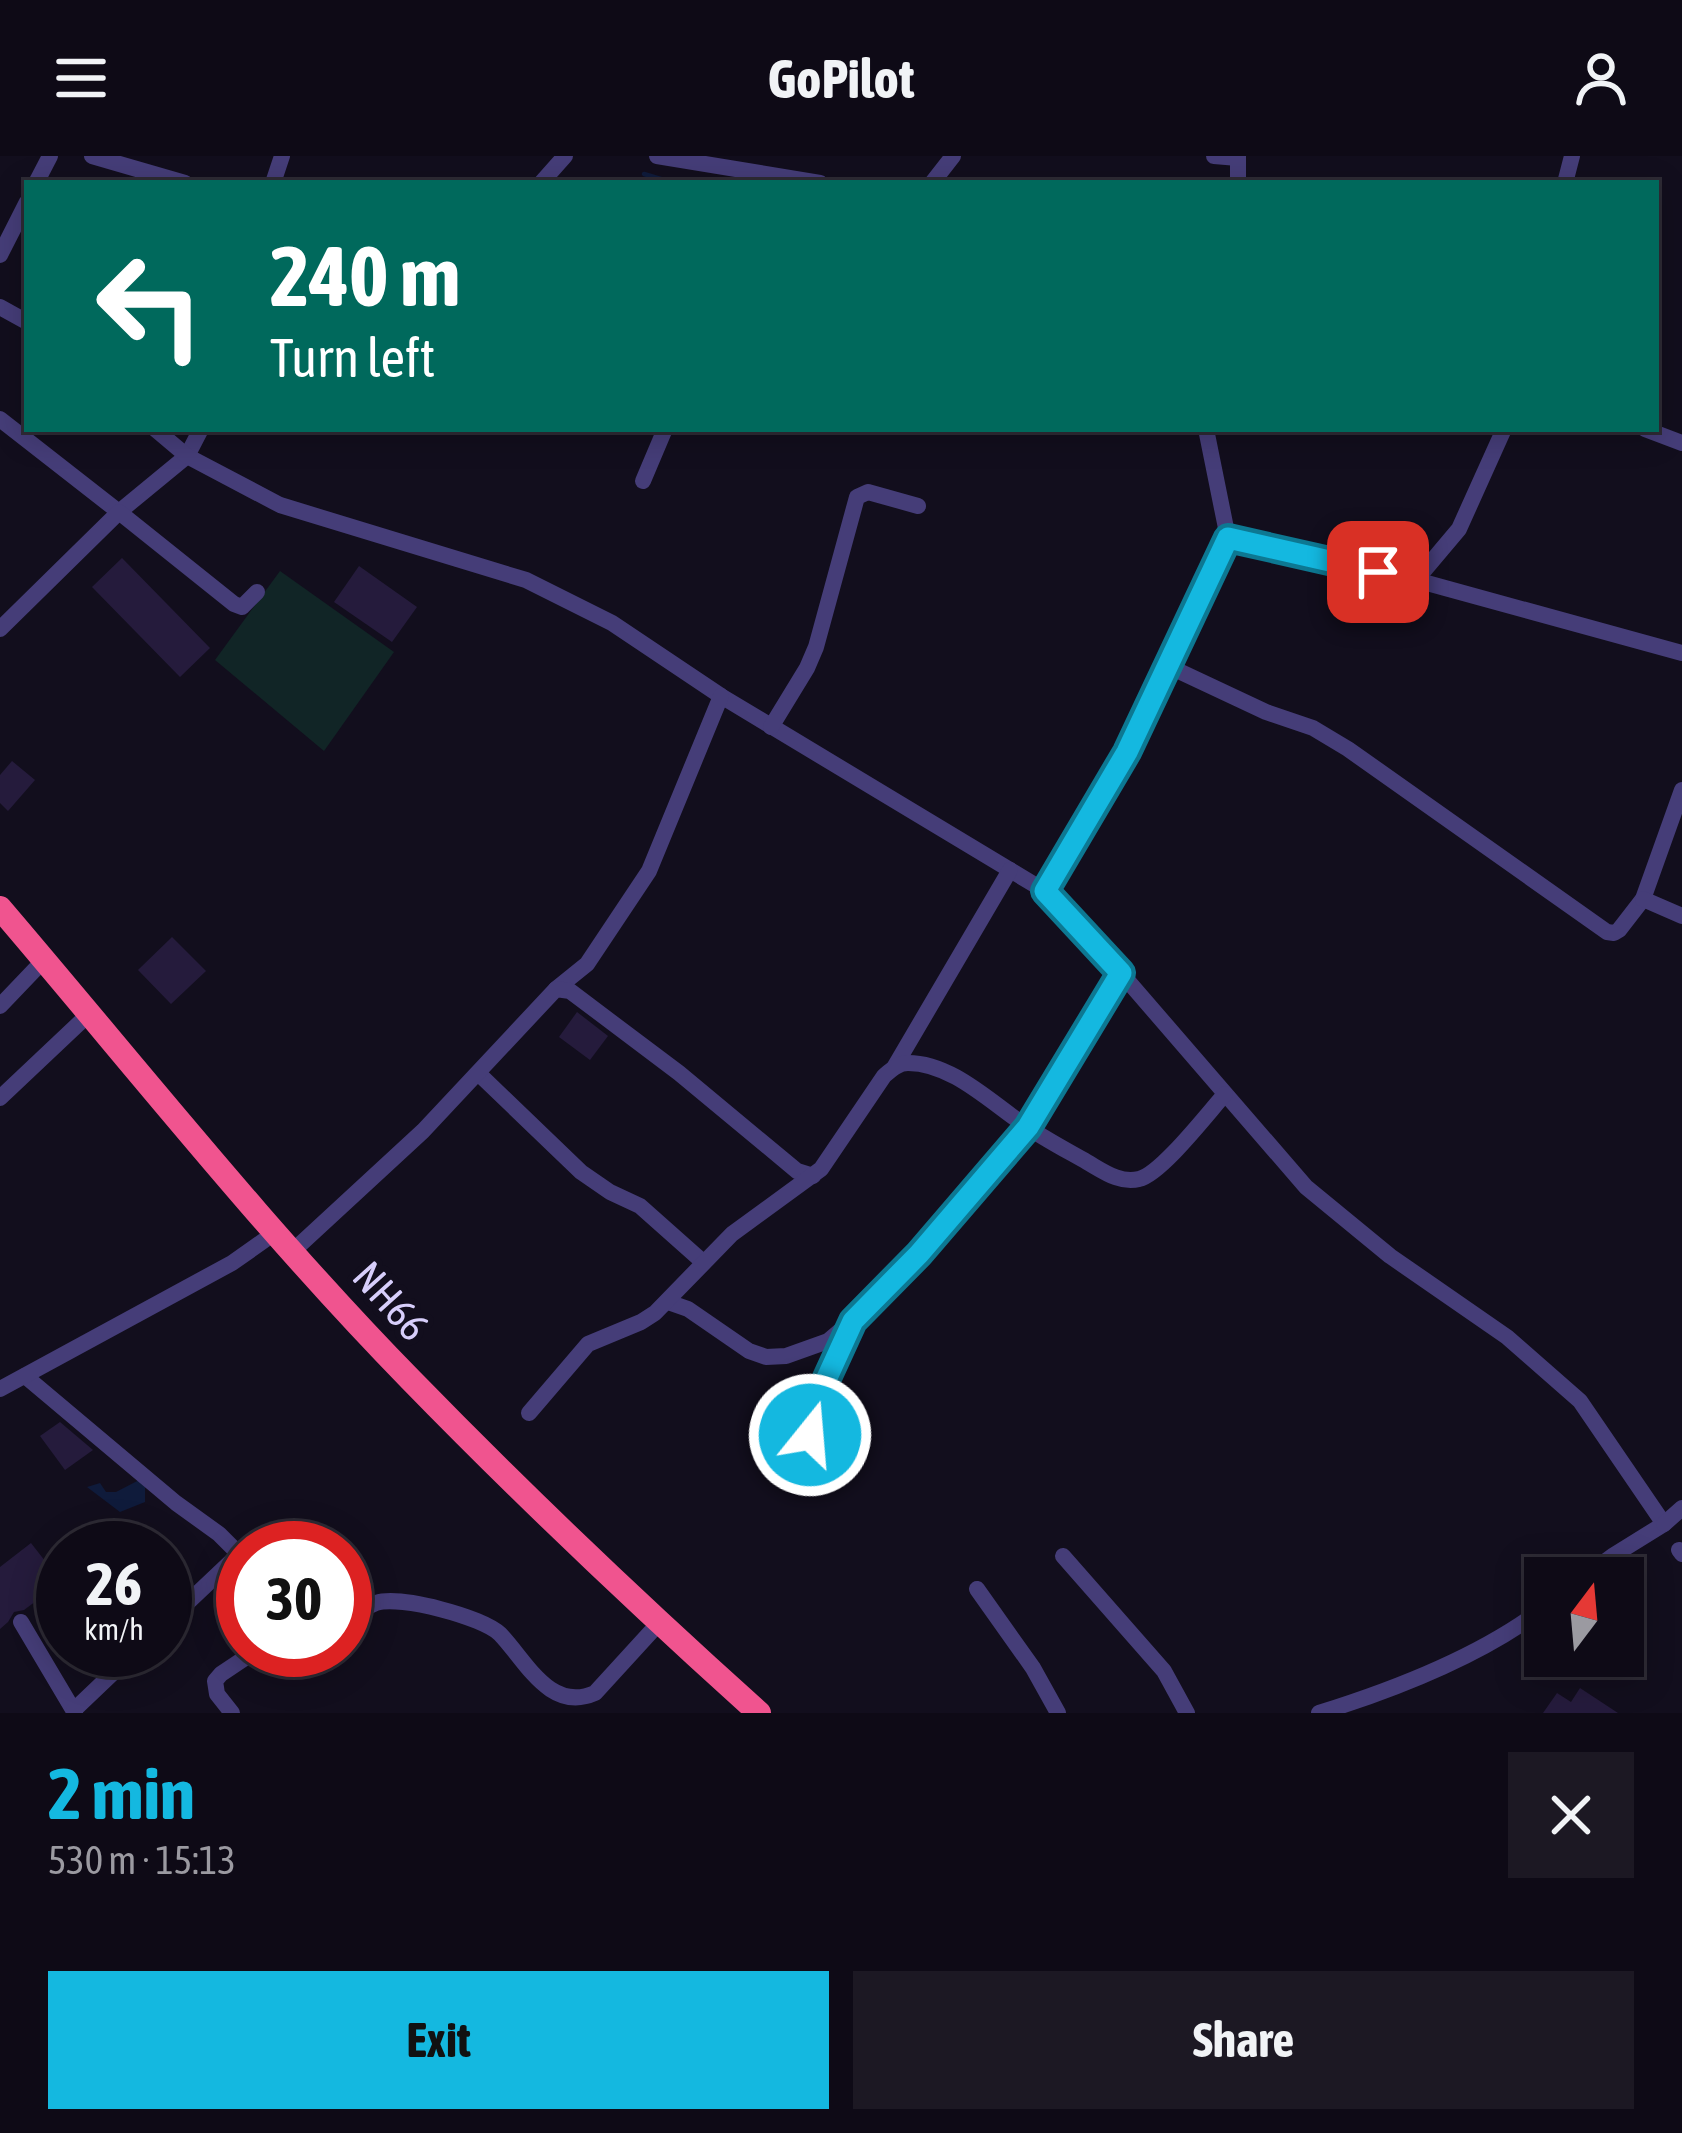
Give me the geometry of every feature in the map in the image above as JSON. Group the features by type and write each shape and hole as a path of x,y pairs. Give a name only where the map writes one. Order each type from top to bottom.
{"highway":[{"name":"NH66","path":"0,908 284,1241 410,1380 659,1623 759,1713"}],"street":[{"path":"92,156 175,180"},
{"path":"545,180 565,156"},
{"path":"657,156 778,180"},
{"path":"934,180 953,156"},
{"path":"1214,156 1238,157"},
{"path":"0,255 24,208"},
{"path":"0,418 234,604 242,608 257,592"},
{"path":"159,432 187,456 280,505 526,580 612,623 771,727 1045,891 1306,1187 1390,1256 1507,1337 1580,1400 1664,1524"},
{"path":"0,628 119,512 187,456 199,432"},
{"path":"643,481 664,432"},
{"path":"1045,891 1127,752 1228,538 1206,432"},
{"path":"1416,580 1459,529 1503,432"},
{"path":"1654,432 1682,442"},
{"path":"771,727 816,647 857,497 868,492 918,506"},
{"path":"1228,538 1416,580 1682,652"},
{"path":"1168,666 1266,712 1313,728 1348,749 1607,932 1619,930 1643,899 1682,790"},
{"path":"0,1389 232,1263 284,1241 423,1131 556,989 587,964 649,872 721,696"},
{"path":"529,1413 588,1344 641,1322 668,1302 762,1210 821,1169 895,1066 1010,870"},
{"path":"1643,899 1682,916"},
{"path":"0,1006 44,960"},
{"path":"668,1302 688,1309 749,1351 766,1357 786,1356 828,1341 919,1254 1028,1127 1121,973"},
{"path":"556,989 570,992 679,1073 797,1171 813,1176"},
{"path":"0,1098 90,1013"},
{"path":"895,1066 908,1063 939,1070 1126,1181 1139,1180 1160,1166 1225,1094"},
{"path":"478,1072 581,1172 640,1206 704,1262"},
{"path":"824,1456 810,1435 810,1423 853,1321"},
{"path":"25,1376 216,1532"},
{"path":"1611,1557 1682,1508"},
{"path":"1063,1556 1164,1671 1187,1713"},
{"path":"192,1600 216,1578"},
{"path":"977,1589 1033,1668 1058,1713"},
{"path":"372,1604 406,1602 478,1620 501,1635 544,1693 564,1705 585,1702 659,1623"},
{"path":"1319,1713 1378,1694 1450,1661 1524,1619"},
{"path":"21,1622 74,1712 110,1677"},
{"path":"222,1677 215,1682 217,1694 232,1713"}],"green space":[{"path":"280,571 394,652 324,751 215,660"}],"water":[{"path":"141,1479 145,1502 120,1512 87,1487 100,1483 106,1492 116,1492"}],"building":[{"path":"122,558 210,648 180,677 92,587"},
{"path":"359,566 417,607 392,642 334,602"},
{"path":"12,761 35,780 8,811 0,803 0,775"},
{"path":"172,937 206,971 171,1004 138,970"},
{"path":"577,1012 608,1036 590,1060 559,1037"},
{"path":"60,1422 93,1450 65,1470 40,1436"},
{"path":"31,1543 36,1549 36,1601 14,1612 0,1629 0,1567"},
{"path":"1580,1688 1618,1713 1543,1713 1557,1693 1571,1702"}],"waterway":[{"path":"644,174 664,180"}],"route":[{"path":"810,1435 815,1404 853,1321 919,1254 1028,1127 1121,973 1045,891 1127,752 1228,538 1378,572"}]}
